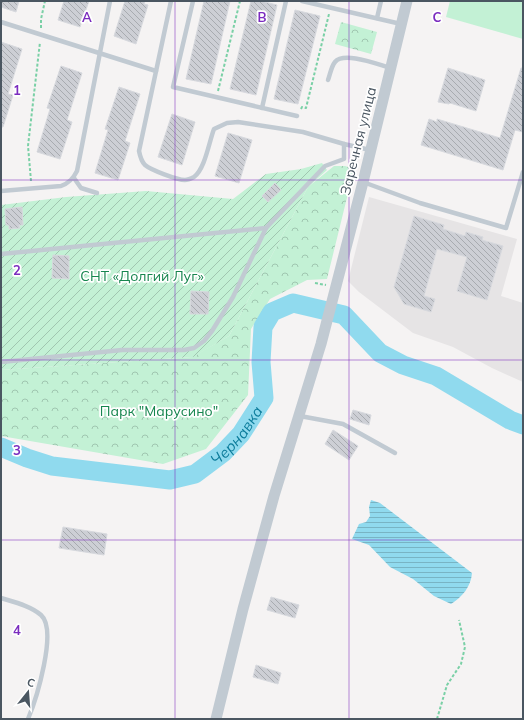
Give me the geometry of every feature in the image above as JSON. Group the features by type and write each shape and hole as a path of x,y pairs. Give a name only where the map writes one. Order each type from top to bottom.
{"street":[{"name":"Заречная улица","path":"216,719 243,609 274,496 300,416 321,344 363,182 407,1"}],"lane":[{"path":"1,191 61,186 74,178 77,171 110,1"},
{"path":"171,1 139,151 140,158 150,169 185,180 193,178 200,171 214,129 227,122 238,122 303,132 371,150"},
{"path":"193,1 173,87 297,116"},
{"path":"262,108 286,1"},
{"path":"302,1 401,24"},
{"path":"377,18 381,1"},
{"path":"1,22 156,71"},
{"path":"328,80 333,66 336,61 340,59 357,59 391,68"},
{"path":"1,362 122,350 184,350 194,348 204,341 212,331 233,297 266,228 325,166 344,159 344,144"},
{"path":"363,182 420,203 506,228 523,172"},
{"path":"74,178 81,188 97,192"},
{"path":"1,254 266,228"},
{"path":"300,416 343,424 395,453"},
{"path":"1,598 31,609 41,615 46,623 47,639 43,669 28,719"}],"path":[{"path":"31,188 28,146 41,35 41,19 45,1"},
{"path":"216,97 240,1"},
{"path":"297,116 302,107 306,108 330,7"},
{"path":"438,719 447,684 461,664 465,648 459,620"}],"shaded area":[{"path":"369,197 517,239 501,296 523,303 523,382 492,368 453,347 413,333 359,292 348,281"}],"green space":[{"path":"450,1 523,1 523,39 446,17"},
{"path":"341,22 377,32 371,54 335,44"},
{"name":"СНТ «Долгий Луг»","path":"322,163 327,170 308,187 229,336 193,357 1,370 1,205 66,197 146,191 233,199 266,174 301,169"},
{"name":"Парк \"Марусино\"","path":"334,166 345,166 354,169 327,279 307,280 270,299 251,329 248,395 206,449 163,464 1,436 1,370 192,357 229,336 308,187"}],"water":[{"path":"371,500 380,503 472,573 468,587 459,598 451,604 434,596 413,579 390,567 369,545 352,539 359,524 366,522 370,516 369,507"}],"building":[{"path":"1,1 19,1 16,12 1,7"},
{"path":"64,1 89,1 80,27 58,20"},
{"path":"125,1 145,1 144,4 148,5 136,44 114,36"},
{"path":"204,1 230,1 211,84 186,79"},
{"path":"251,1 261,1 277,5 256,95 230,89"},
{"path":"295,10 320,16 298,104 274,99"},
{"path":"1,42 22,49 8,94 13,95 3,127 1,127"},
{"path":"61,66 82,73 67,120 72,122 60,159 37,152 50,109 47,108"},
{"path":"448,68 485,80 476,111 450,103 438,102"},
{"path":"521,68 523,68 523,132 515,130 503,170 421,145 429,119 437,122 437,119 500,138"},
{"path":"119,87 140,94 125,141 130,143 118,180 95,173 108,130 105,129"},
{"path":"172,114 195,122 182,165 158,157"},
{"path":"228,133 252,140 239,183 215,176"},
{"path":"275,183 281,190 268,202 262,196"},
{"path":"22,207 23,225 19,225 20,228 9,229 9,225 6,225 5,209"},
{"path":"414,216 444,225 443,229 465,236 466,232 483,237 482,240 503,246 487,300 457,291 467,257 437,249 424,296 435,299 431,312 404,304 394,287"},
{"path":"53,255 69,256 69,279 52,278"},
{"path":"191,291 209,292 208,314 190,314"},
{"path":"353,410 371,415 369,425 350,419"},
{"path":"333,430 358,446 349,460 325,444"},
{"path":"63,527 107,534 104,555 59,548"},
{"path":"271,597 299,605 295,618 267,610"},
{"path":"256,665 281,673 278,684 253,677"}],"waterway":[{"name":"Чернавка","path":"1,447 27,458 52,466 170,480 195,474 223,453 241,434 264,398 261,362 263,327 272,312 293,303 344,315 380,353 403,365 436,376 510,420 523,425"}]}
